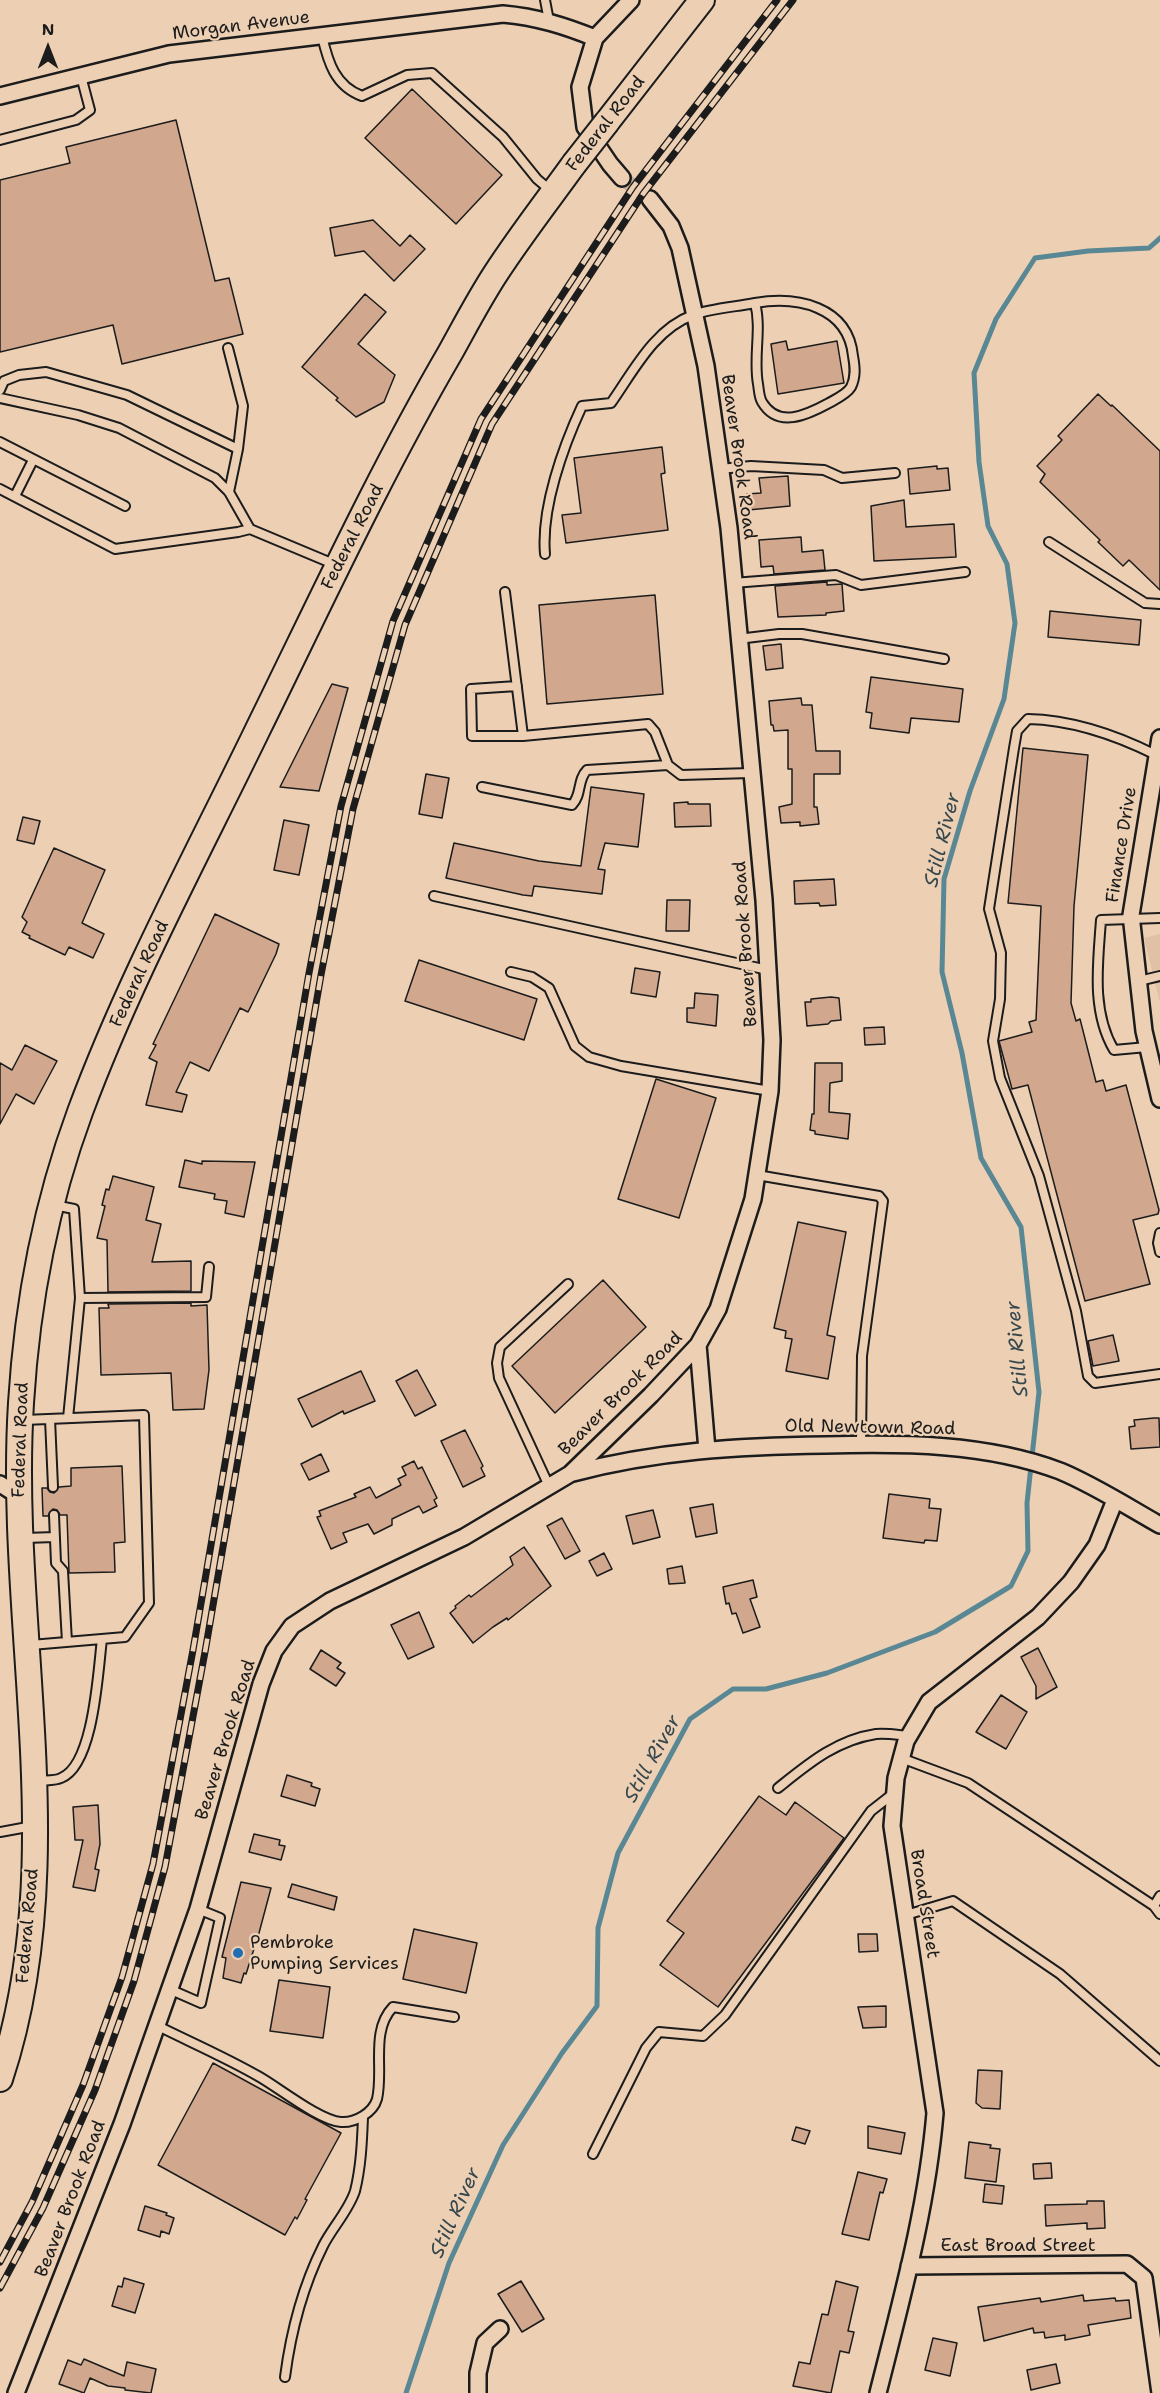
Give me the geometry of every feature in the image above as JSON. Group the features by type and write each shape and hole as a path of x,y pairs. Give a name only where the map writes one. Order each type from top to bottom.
{"main road":[{"name":"Federal Road","path":"0,2079 11,2021 24,1981 32,1905 34,1826 21,1538 9,1490 20,1420 30,1309 52,1204 79,1115 118,1018 414,415 496,273 574,164 702,0"}],"street":[{"path":"622,178 585,127 580,87 595,39 631,0"},
{"name":"Morgan Avenue","path":"0,96 168,54 503,14 531,16 595,39"},
{"name":"Beaver Brook Road","path":"16,2393 122,2124 198,1909 261,1684 274,1652 292,1626 330,1601 464,1537 570,1474 651,1395 698,1345 718,1309 741,1238 757,1175 771,1091 772,1040 764,900 733,583 706,366 680,248 671,226 650,200"},
{"name":"Finance Drive","path":"1160,738 1156,754 1154,805 1131,915 1143,1031 1160,1099"},
{"path":"698,1345 707,1450"},
{"name":"Old Newtown Road","path":"570,1474 610,1463 678,1452 762,1446 861,1444 943,1446 1005,1456 1060,1471 1160,1525"},
{"name":"Broad Street","path":"878,2393 909,2266 933,2145 935,2113 892,1826 901,1758 909,1736 929,1702 1038,1617 1071,1582 1097,1545 1115,1500"},
{"name":"East Broad Street","path":"909,2266 1127,2264 1144,2278 1160,2393"},
{"path":"478,2393 478,2373 485,2343 500,2329"}],"lane":[{"path":"545,0 549,21"},
{"path":"322,36 334,76 352,92 362,96 407,75 432,73 495,129 537,179 553,193"},
{"path":"0,140 76,120 90,110 81,76"},
{"path":"545,554 544,539 561,455 582,406 610,404 637,364 660,336 684,319 695,315 755,303 772,301 803,302 822,310 844,326 853,352 855,374 850,389 810,414 791,418 773,415 760,400 755,363 759,318 755,303"},
{"path":"228,348 243,406 238,449 229,492"},
{"path":"0,390 4,381 19,375 46,372 128,395 238,449"},
{"path":"0,399 78,415 119,428 215,478 229,492 250,529"},
{"path":"0,442 124,506"},
{"path":"15,496 33,459"},
{"path":"720,470 751,466 825,470 842,478 895,473"},
{"path":"0,489 116,549 250,529 338,566"},
{"path":"1049,542 1145,603 1160,604"},
{"path":"733,583 836,575 861,585 965,572"},
{"path":"505,592 523,736"},
{"path":"738,639 802,634 944,659"},
{"path":"517,686 471,689 472,736 523,736 648,724 655,732 668,765 681,775 751,773"},
{"path":"1156,754 1110,734 1028,719 1017,731 1015,740 989,909 1001,953 1000,999 993,1041 1000,1078 1039,1176 1076,1311 1088,1376 1095,1383 1160,1374"},
{"path":"482,787 572,805 577,799 581,776 587,770 668,765"},
{"path":"434,896 768,970"},
{"path":"1147,1047 1114,1050 1105,1034 1097,979 1101,920 1132,921 1160,918"},
{"path":"511,972 532,977 549,988 575,1046 589,1058 621,1066 771,1091"},
{"path":"1139,981 1160,976"},
{"path":"757,1175 879,1196 884,1201 862,1356 861,1444"},
{"path":"52,1204 74,1209 81,1298 68,1418"},
{"path":"1160,1233 1158,1243 1160,1252"},
{"path":"81,1298 206,1297 209,1267"},
{"path":"549,1486 499,1378 497,1363 500,1347 568,1284"},
{"path":"20,1420 144,1415 149,1603 125,1637 27,1645"},
{"path":"50,1419 53,1487"},
{"path":"54,1515 56,1563 63,1571 67,1642"},
{"path":"21,1538 55,1537"},
{"path":"33,1781 62,1778 76,1764 89,1740 102,1639"},
{"path":"778,1788 823,1753 852,1740 878,1734 909,1736"},
{"path":"901,1758 968,1784 1154,1906 1160,1914"},
{"path":"593,2154 646,2048 659,2032 703,2036 725,2015 871,1811 895,1792"},
{"path":"0,1832 34,1826"},
{"path":"1154,1906 1160,1896"},
{"path":"906,1916 953,1901 1060,1974 1160,2061"},
{"path":"169,1989 201,2003 220,1918 198,1909"},
{"path":"285,2377 290,2337 300,2299 323,2246 354,2193 361,2156 363,2118 377,2101 381,2031 387,2013 393,2007 454,2017"},
{"path":"156,2025 258,2076 322,2116 341,2122 363,2118"}],"shaded area":[{"path":"1160,934 1160,1003 1144,938"}],"building":[{"path":"412,89 502,175 456,224 365,138"},
{"path":"176,120 215,281 229,278 243,334 122,364 113,325 0,352 0,180 70,163 66,147"},
{"path":"373,220 400,246 410,235 425,249 394,281 364,251 335,256 330,228"},
{"path":"365,294 386,312 358,344 395,375 384,402 356,417 302,367"},
{"path":"786,341 788,350 837,341 844,383 778,394 771,344"},
{"path":"1098,394 1160,451 1160,590 1129,560 1123,566 1098,542 1100,540 1040,482 1045,474 1037,466 1062,440 1058,436"},
{"path":"662,447 665,473 661,474 668,530 566,543 562,515 581,513 574,458"},
{"path":"937,466 937,469 948,468 950,490 910,494 908,469"},
{"path":"788,476 790,506 748,510 747,494 761,493 759,478"},
{"path":"904,500 906,527 954,524 956,557 874,561 871,506"},
{"path":"801,537 802,552 823,550 825,570 774,574 773,566 761,567 759,540"},
{"path":"827,582 827,585 842,584 844,611 826,613 826,615 778,617 775,586"},
{"path":"655,595 663,694 547,704 539,605"},
{"path":"1050,611 1141,620 1139,645 1048,637"},
{"path":"781,644 783,668 766,670 763,646"},
{"path":"871,677 963,689 959,722 911,718 909,733 870,728 872,713 866,712"},
{"path":"332,684 348,688 319,791 280,787"},
{"path":"801,698 802,705 812,705 816,751 840,751 840,774 814,774 814,807 817,807 819,824 800,826 800,822 781,823 779,807 792,804 792,769 788,769 788,730 774,731 771,725 769,701"},
{"path":"1023,748 1088,755 1074,906 1071,1003 1076,1021 1080,1019 1096,1082 1103,1080 1106,1091 1126,1085 1159,1210 1158,1214 1133,1220 1150,1284 1085,1301 1028,1085 1012,1089 999,1041 1032,1032 1029,1022 1036,1020 1041,906 1008,903"},
{"path":"426,774 449,778 442,818 419,814"},
{"path":"591,787 644,794 638,847 605,843 598,869 605,870 602,894 534,886 532,896 446,878 454,843 539,861 581,866"},
{"path":"688,802 688,804 710,804 711,826 675,827 674,803"},
{"path":"23,817 40,821 34,844 17,840"},
{"path":"284,820 309,825 299,875 274,870"},
{"path":"54,848 105,870 82,923 104,934 93,958 69,947 65,955 29,938 30,936 22,932 27,922 22,917"},
{"path":"834,879 836,905 795,904 794,881"},
{"path":"667,900 690,900 689,931 666,931"},
{"path":"215,914 279,944 276,954 248,1012 240,1008 209,1071 190,1062 176,1092 187,1095 182,1112 146,1105 157,1062 149,1058 156,1045 153,1044"},
{"path":"419,960 537,999 524,1040 405,1001"},
{"path":"635,968 660,972 656,997 631,993"},
{"path":"695,993 718,995 716,1026 687,1022 687,1008 694,1008"},
{"path":"839,998 841,1020 807,1026 805,1002 811,1002 811,999"},
{"path":"884,1027 885,1044 865,1045 864,1028"},
{"path":"25,1045 57,1061 34,1104 16,1094 0,1124 0,1063 12,1070"},
{"path":"815,1063 842,1063 842,1081 830,1083 829,1112 850,1114 848,1139 815,1134 815,1131 810,1130 812,1114 814,1114"},
{"path":"656,1079 716,1098 679,1218 618,1199"},
{"path":"185,1160 202,1164 202,1161 255,1162 244,1217 225,1213 227,1201 214,1199 215,1194 179,1187"},
{"path":"113,1176 154,1187 146,1220 161,1224 152,1262 191,1261 191,1291 108,1292 107,1240 97,1238 105,1206 102,1205 106,1189 109,1190"},
{"path":"798,1222 846,1232 827,1335 835,1337 828,1379 786,1371 792,1339 785,1338 786,1331 774,1328"},
{"path":"603,1280 646,1327 555,1413 512,1366"},
{"path":"191,1303 191,1306 207,1305 209,1370 204,1409 173,1410 171,1373 101,1375 99,1308 109,1308 108,1304"},
{"path":"1113,1335 1119,1361 1093,1366 1088,1341"},
{"path":"417,1370 436,1405 415,1416 396,1381"},
{"path":"361,1371 375,1401 344,1414 343,1411 312,1427 298,1399"},
{"path":"1159,1418 1160,1447 1131,1449 1129,1427 1135,1426 1134,1420"},
{"path":"465,1430 483,1466 481,1468 485,1476 463,1487 441,1441"},
{"path":"321,1454 329,1471 309,1480 301,1464"},
{"path":"414,1461 418,1469 422,1467 437,1498 434,1500 437,1506 423,1513 419,1506 392,1519 392,1525 374,1534 368,1524 343,1533 347,1542 331,1549 317,1517 321,1516 319,1511 356,1497 354,1494 370,1487 376,1498 401,1485 398,1479 406,1475 402,1467"},
{"path":"122,1466 125,1542 114,1543 115,1572 69,1573 67,1515 60,1515 57,1510 53,1509 48,1516 43,1516 42,1488 47,1488 54,1493 59,1487 71,1486 71,1468"},
{"path":"889,1494 930,1499 929,1508 941,1509 937,1541 925,1540 924,1543 883,1538"},
{"path":"713,1504 717,1533 696,1537 690,1508"},
{"path":"653,1510 660,1537 633,1544 626,1516"},
{"path":"562,1518 580,1551 565,1559 547,1526"},
{"path":"524,1547 551,1586 508,1620 507,1618 493,1627 473,1643 450,1613 469,1595 471,1597 513,1565 510,1557"},
{"path":"604,1553 612,1569 597,1576 589,1561"},
{"path":"682,1566 685,1583 669,1584 667,1569"},
{"path":"753,1580 757,1597 750,1599 760,1627 743,1633 736,1613 732,1614 729,1603 726,1604 723,1587"},
{"path":"419,1612 434,1647 408,1659 391,1625"},
{"path":"1038,1648 1057,1687 1036,1699 1036,1686 1021,1657"},
{"path":"321,1650 341,1663 337,1668 345,1673 336,1686 310,1669"},
{"path":"1001,1695 1027,1712 1006,1749 976,1732"},
{"path":"287,1775 312,1783 311,1786 320,1789 315,1806 281,1796"},
{"path":"759,1796 786,1815 795,1802 844,1838 718,2007 660,1965 684,1933 667,1921"},
{"path":"98,1805 100,1844 95,1869 99,1870 95,1891 73,1887 83,1840 75,1840 73,1807"},
{"path":"254,1834 280,1840 279,1845 285,1846 281,1860 249,1852"},
{"path":"241,1882 271,1888 259,1933 241,1983 223,1978 226,1958 222,1957"},
{"path":"292,1884 337,1897 334,1910 288,1897"},
{"path":"414,1929 477,1943 466,1993 403,1979"},
{"path":"858,1934 877,1934 878,1951 859,1952"},
{"path":"279,1980 330,1987 323,2038 270,2031"},
{"path":"886,2006 886,2027 863,2028 858,2007"},
{"path":"213,2063 341,2133 305,2199 307,2200 297,2219 295,2217 285,2235 158,2165"},
{"path":"978,2070 1002,2071 1000,2109 982,2108 976,2103"},
{"path":"868,2126 905,2133 901,2154 868,2148"},
{"path":"796,2127 810,2131 805,2144 792,2140"},
{"path":"969,2142 991,2145 990,2148 1000,2149 996,2182 965,2178"},
{"path":"1051,2163 1052,2178 1034,2179 1033,2164"},
{"path":"858,2172 887,2179 883,2193 880,2192 869,2240 842,2234"},
{"path":"985,2184 1004,2186 1002,2204 983,2202"},
{"path":"1087,2201 1104,2201 1105,2228 1087,2229 1087,2223 1046,2226 1045,2205 1087,2204"},
{"path":"145,2206 167,2213 166,2215 174,2218 169,2234 161,2231 160,2237 138,2230"},
{"path":"124,2278 144,2284 135,2313 112,2306 118,2286 122,2287"},
{"path":"521,2281 544,2319 522,2332 498,2294"},
{"path":"836,2281 858,2287 848,2331 854,2332 849,2353 840,2351 831,2393 793,2386 799,2362 810,2364 822,2314 828,2315"},
{"path":"1083,2295 1084,2301 1115,2298 1116,2301 1129,2300 1131,2318 1088,2325 1090,2335 1065,2340 1065,2335 1045,2338 1044,2332 1034,2333 1033,2328 984,2341 978,2307 1040,2298 1041,2302"},
{"path":"933,2338 957,2343 950,2376 925,2370"},
{"path":"84,2359 124,2376 127,2362 156,2369 151,2393 108,2386 90,2378 84,2393 59,2384 68,2360 81,2365"},
{"path":"1056,2364 1060,2383 1031,2390 1027,2370"}],"waterway":[{"name":"Still River","path":"406,2393 449,2263 503,2145 562,2053 597,2006 598,1928 618,1853 690,1719 733,1689 766,1689 827,1673 935,1632 1011,1586 1028,1551 1027,1503 1039,1392 1021,1227 981,1158 962,1053 942,972 944,879 970,791 1004,699 1015,623 1007,564 988,526 979,462 974,373 996,319 1035,258 1088,251 1149,248 1160,238"}],"tunnel":[{"path":"622,178 650,199"}],"railway":[{"path":"0,2262 32,2202 83,2085 122,1977 153,1864 193,1650 309,973 341,806 393,621 481,419 633,187 777,0"},
{"path":"0,2288 43,2208 95,2090 134,1981 165,1867 205,1652 321,975 353,809 405,625 492,424 643,194 793,0"}],"place":[{"name":"Pembroke Pumping Services","path":"238,1953"}]}
